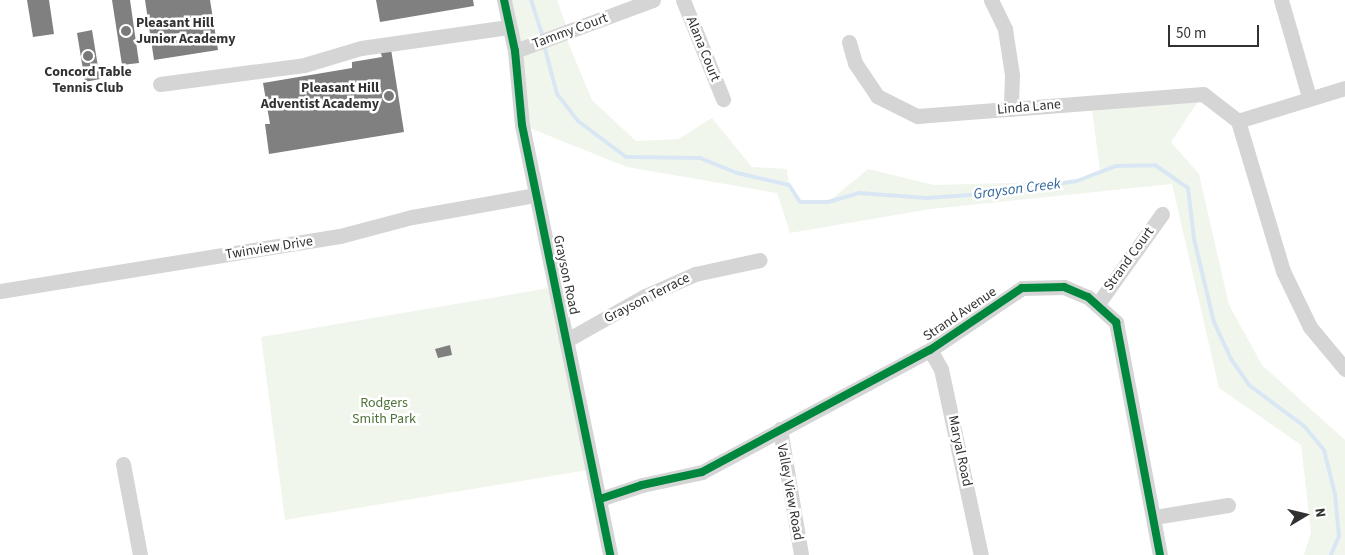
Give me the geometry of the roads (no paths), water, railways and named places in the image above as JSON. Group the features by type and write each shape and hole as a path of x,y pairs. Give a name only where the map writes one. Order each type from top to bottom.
{"street":[{"name":"Grayson Road","path":"504,0 514,51 522,125 610,555"},
{"name":"Tammy Court","path":"514,51 565,34 653,0"},
{"name":"Alana Court","path":"683,0 722,99"},
{"path":"991,0 1005,29 1012,75 1011,109"},
{"path":"1281,0 1309,97"},
{"path":"160,84 304,64 361,48 510,26"},
{"name":"Linda Lane","path":"849,42 855,64 878,96 917,116 1203,94 1238,122"},
{"path":"1345,88 1309,97 1238,122 1283,271 1310,327 1345,369"},
{"name":"Twinview Drive","path":"0,290 340,236 412,216 536,195"},
{"name":"Strand Court","path":"1097,305 1162,214"},
{"name":"Grayson Terrace","path":"567,340 645,296 694,274 760,260"},
{"name":"Strand Avenue","path":"600,499 702,472 930,350 1022,288 1064,287 1088,297 1116,322 1160,555"},
{"name":"Maryal Road","path":"930,350 943,378 981,555"},
{"name":"Valley View Road","path":"780,429 801,555"},
{"path":"123,464 140,555"},
{"path":"1154,517 1228,505"}],"waterway":[{"name":"Grayson Creek","path":"531,0 543,36"},
{"name":"Grayson Creek","path":"544,45 557,94 578,121 626,157 700,158 737,173 789,185 800,202 828,202 859,193 926,198 984,194 1077,181 1116,166 1155,165 1188,188 1194,239 1214,322 1231,359 1249,385 1304,426 1324,450 1335,494 1339,536 1331,555"}],"place":[{"name":"Pleasant Hill Junior Academy","path":"126,31"},
{"name":"Concord Table Tennis Club","path":"88,56"},
{"name":"Pleasant Hill Adventist Academy","path":"389,96"}],"park label":[{"name":"Rodgers Smith Park","path":"384,412"}]}
